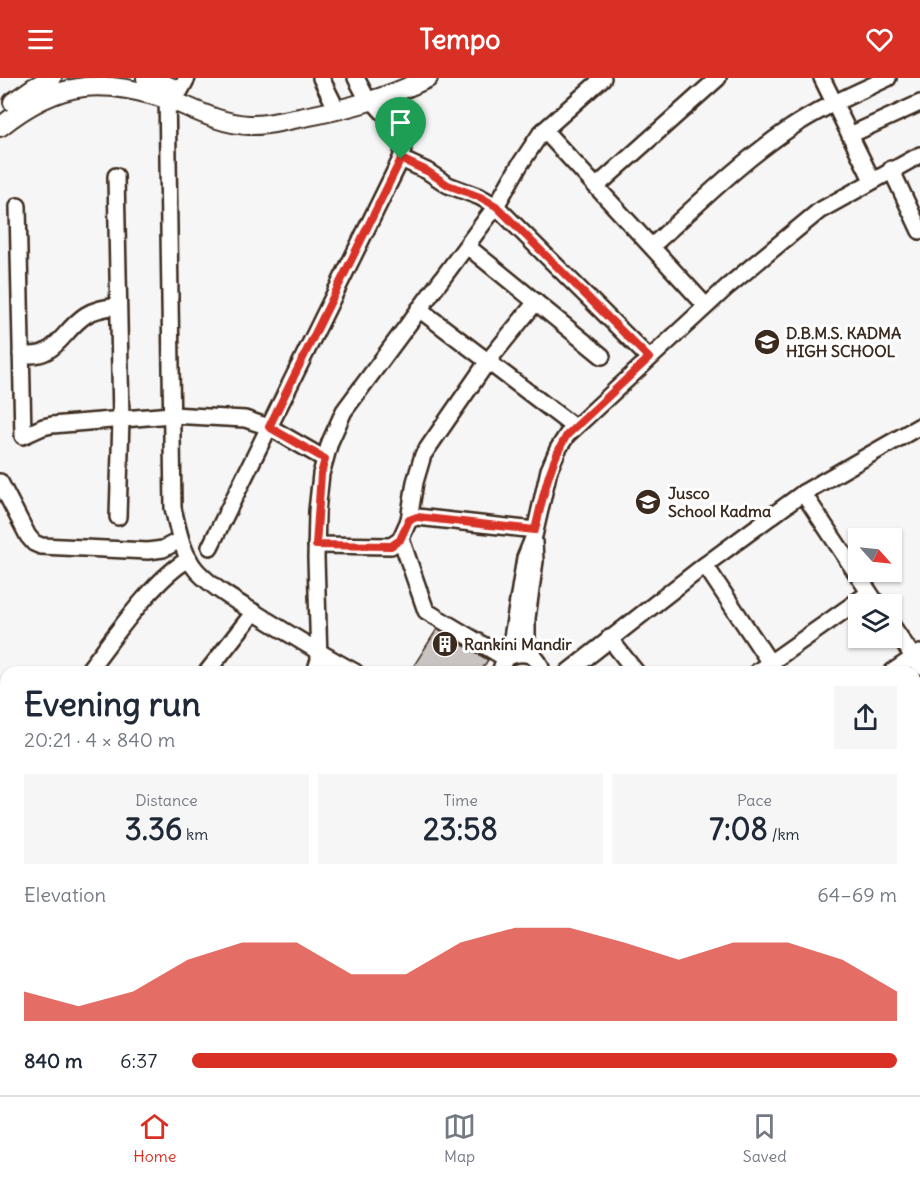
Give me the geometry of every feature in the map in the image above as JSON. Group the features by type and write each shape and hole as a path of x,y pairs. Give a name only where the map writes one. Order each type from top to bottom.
{"main road":[{"path":"147,78 242,115 278,114 333,102 404,78"},
{"path":"0,127 19,111 48,93 71,85 92,82 175,88 220,120 264,125 287,121 364,91 394,94 428,78"},
{"path":"0,113 48,79"}],"street":[{"path":"321,78 333,102"},
{"path":"317,666 319,660 316,545 321,474 330,442 344,411 496,206 519,166 544,130 603,78"},
{"path":"597,186 718,78"},
{"path":"822,78 872,180"},
{"path":"652,246 756,153 790,128 834,103 888,78"},
{"path":"175,88 171,415 173,508 180,540 197,572 254,612 344,666"},
{"path":"210,547 401,159 404,141 364,91"},
{"path":"850,135 920,103"},
{"path":"544,130 706,306"},
{"path":"505,662 525,558 534,533 549,470 567,435 706,306 819,211 920,154"},
{"path":"401,159 427,171 448,185 480,197 496,206 649,358"},
{"path":"891,169 920,231"},
{"path":"116,176 121,419 118,517"},
{"path":"18,206 23,436 52,425 171,415 245,419 269,427 325,459"},
{"path":"467,246 602,356"},
{"path":"316,545 391,546 401,539 409,520 415,482 423,455 488,361 536,303"},
{"path":"21,354 40,355 50,350 85,316 93,311 117,306"},
{"path":"419,309 574,427"},
{"path":"575,666 705,565 803,493 920,426"},
{"path":"0,482 28,536 34,543 41,546 148,551 163,549 180,540"},
{"path":"803,493 870,594"},
{"path":"409,520 417,517 534,533"},
{"path":"527,653 527,618 535,561 534,533"},
{"path":"401,539 426,611 505,662"},
{"path":"92,666 161,581 175,567 189,559"},
{"path":"705,565 765,666"},
{"path":"212,666 254,612"},
{"path":"771,666 848,615"},
{"path":"609,638 631,666"},
{"path":"902,638 918,659 904,666"},
{"path":"505,662 518,653 527,653 541,666"}],"building":[{"name":"Rankini Mandir","path":"437,629 488,660 484,666 414,666"}],"place":[{"name":"D.B.M.S. KADMA HIGH SCHOOL","path":"767,342"},
{"name":"Jusco School Kadma","path":"648,502"},
{"name":"Rankini Mandir","path":"445,644"}],"route":[{"path":"401,159 427,171 448,185 465,190 496,206 649,358 567,435 549,470 535,530 417,517 406,523 400,540 391,546 316,545 317,511 325,459 269,427 401,159"}]}
